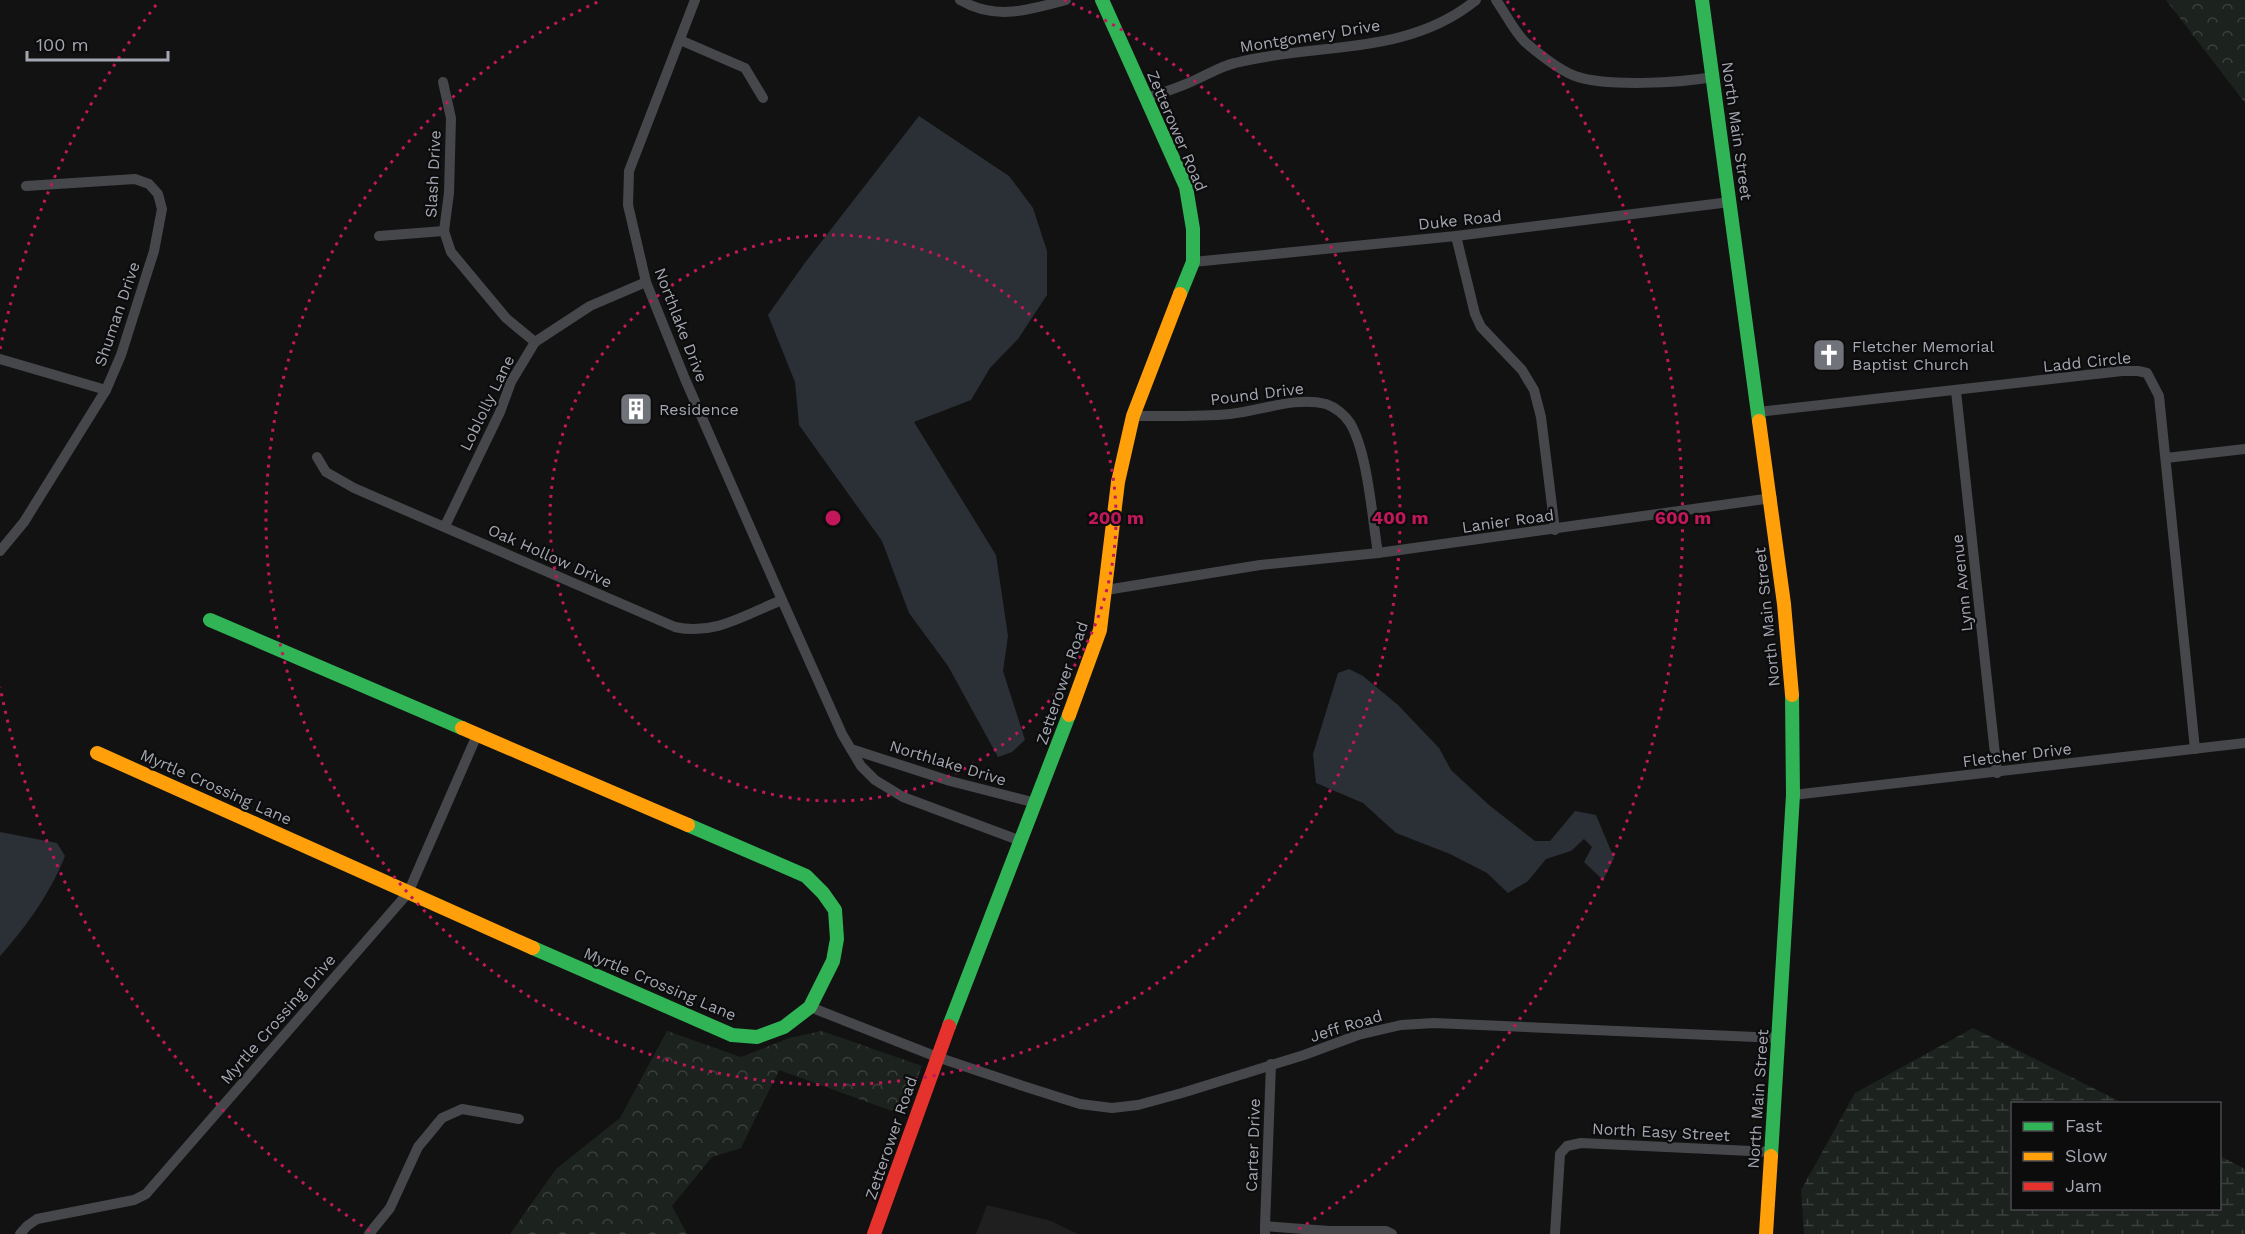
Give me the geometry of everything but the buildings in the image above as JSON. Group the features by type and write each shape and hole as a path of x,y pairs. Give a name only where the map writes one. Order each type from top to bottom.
{"street":[{"name":"Northlake Drive","path":"695,0 629,171 628,205 646,282 685,379 782,600 842,734 861,766 875,780 903,797 1021,842"},
{"path":"960,0 972,7 991,12 1024,10 1066,0"},
{"name":"Zetterower Road","path":"874,1234 938,1057 1100,630 1118,482 1133,416 1193,262 1193,229 1186,187 1102,0"},
{"name":"Montgomery Drive","path":"1146,98 1234,63 1371,44 1426,30 1452,18 1476,0"},
{"path":"1496,0 1525,42 1546,59 1572,75 1600,82 1690,81 1713,77"},
{"name":"North Main Street","path":"1702,0 1758,412 1772,498 1791,693 1793,795 1766,1234"},
{"path":"680,40 745,68 763,98"},
{"name":"Slash Drive","path":"443,82 451,118 449,193 444,231 452,252 468,274 506,318 535,342"},
{"name":"Shuman Drive","path":"0,551 24,522 106,390 122,355 154,251 162,209 158,194 149,184 135,179 26,186"},
{"name":"Duke Road","path":"1193,262 1456,236 1730,202"},
{"path":"380,236 444,231"},
{"path":"1456,236 1478,321 1490,338 1522,370 1534,390 1541,417 1556,530"},
{"name":"Loblolly Lane","path":"445,526 500,411 511,382 535,342 590,306 646,282"},
{"path":"0,359 106,390"},
{"name":"Ladd Circle","path":"1758,412 2122,371 2147,373 2159,396 2195,748"},
{"name":"Lynn Avenue","path":"1956,391 1997,772"},
{"name":"Pound Drive","path":"1133,416 1183,417 1230,414 1300,402 1328,404 1350,422 1361,448 1378,554"},
{"path":"2166,458 2245,449"},
{"name":"Oak Hollow Drive","path":"317,458 326,472 354,488 660,621 690,630 719,627 782,600"},
{"name":"Lanier Road","path":"1106,590 1260,565 1378,554 1772,498"},
{"name":"Myrtle Crossing Lane","path":"97,753 732,1035 758,1037 784,1027 810,1007 833,961 837,939 835,909 806,876 210,620"},
{"name":"Myrtle Crossing Drive","path":"20,1234 37,1219 134,1200 146,1194 408,893 477,735"},
{"name":"Fletcher Drive","path":"1793,795 2245,743"},
{"name":"Northlake Drive","path":"851,749 950,781 1036,803"},
{"name":"Jeff Road","path":"810,1007 938,1057 1080,1104 1112,1108 1138,1105 1182,1093 1368,1033 1401,1025 1434,1023 1779,1038"},
{"name":"Carter Drive","path":"1272,1064 1265,1230 1386,1231 1392,1234"},
{"path":"369,1234 390,1208 418,1147 442,1118 462,1109 519,1119"},
{"name":"North Easy Street","path":"1555,1234 1560,1154 1567,1146 1581,1143 1772,1152"}],"shaded area":[{"path":"919,116 1009,176 1033,208 1047,251 1047,295 1018,339 990,368 971,400 914,422 996,555 1008,636 1003,671 1025,740 1012,752 998,757 948,666 909,613 882,541 799,425 795,382 768,315 804,264"},
{"path":"1349,669 1363,676 1398,705 1439,748 1451,770 1489,805 1535,841 1550,841 1575,811 1596,815 1614,858 1603,880 1584,862 1592,847 1584,839 1571,851 1546,859 1528,881 1508,893 1487,873 1450,854 1396,833 1363,803 1316,783 1313,754 1338,673"},
{"path":"0,832 57,843 65,856 53,883 37,909 0,956"},
{"path":"987,1205 1051,1221 1078,1234 976,1234"}],"green space":[{"path":"2166,0 2245,0 2245,103"},
{"path":"1973,1028 2121,1102 2011,1102 2011,1210 2221,1210 2221,1157 2245,1169 2245,1234 1804,1234 1801,1190 1855,1093"},
{"path":"667,1031 741,1057 789,1038 822,1031 922,1066 903,1115 779,1070 741,1148 712,1157 672,1206 687,1234 510,1234 556,1169 620,1118"}],"traffic: fast":[{"path":"1102,0 1186,187 1193,229 1193,262 1180,294"},
{"path":"1702,0 1759,421"},
{"path":"210,620 462,728"},
{"path":"1771,1156 1793,795 1792,695"},
{"path":"949,1026 1069,715"},
{"path":"533,948 732,1035 757,1037 784,1027 810,1007 833,961 837,939 835,910 823,893 806,876 688,825"}],"traffic: slow":[{"path":"1069,715 1100,630 1118,482 1133,416 1180,294"},
{"path":"1759,421 1784,604 1792,695"},
{"path":"462,728 688,825"},
{"path":"97,753 533,948"},
{"path":"1766,1234 1771,1156"}],"traffic: jam":[{"path":"874,1234 949,1026"}],"place":[{"name":"Fletcher Memorial Baptist Church","path":"1829,355"},
{"name":"Residence","path":"636,409"}]}
